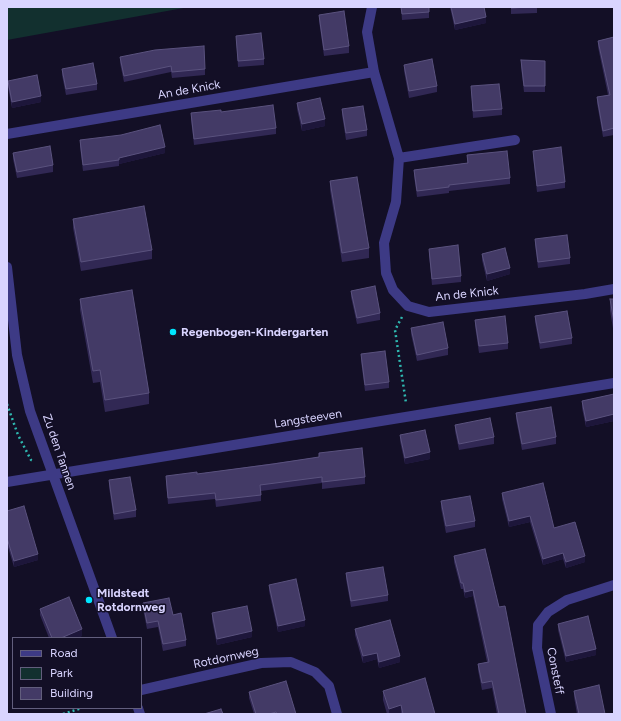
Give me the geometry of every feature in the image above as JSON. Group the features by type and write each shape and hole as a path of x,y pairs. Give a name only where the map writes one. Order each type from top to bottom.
{"street":[{"path":"372,7 367,32 374,72 399,158 396,202 384,243 386,273 393,290 408,306"},
{"name":"An de Knick","path":"7,134 374,72"},
{"path":"399,158 515,140"},
{"name":"Zu den Tannen","path":"7,267 17,355 30,411 112,637"},
{"name":"An de Knick","path":"408,306 429,312 585,294 614,289"},
{"name":"Langsteeven","path":"7,482 614,383"},
{"name":"Consteff","path":"551,714 537,648 538,625 548,612 567,600 614,585"},
{"name":"Rotdornweg","path":"142,690 261,663 291,662 315,672 329,686 337,714"}],"path":[{"path":"408,306 395,330 408,416"},
{"path":"63,714 79,709"}],"green space":[{"path":"7,7 189,7 7,40"}],"building":[{"path":"401,7 429,7 429,12 402,14"},
{"path":"451,7 484,7 486,17 455,24"},
{"path":"344,11 349,46 324,50 319,15"},
{"path":"261,33 264,59 238,61 236,36"},
{"path":"614,37 614,128 603,131 597,97 610,95 598,41"},
{"path":"204,46 205,69 172,72 171,66 124,76 120,57 155,50"},
{"path":"432,59 437,86 409,91 404,65"},
{"path":"521,60 545,61 545,86 524,86"},
{"path":"93,63 97,84 66,89 62,69"},
{"path":"37,75 41,96 12,102 8,81"},
{"path":"499,84 502,109 473,111 471,86"},
{"path":"320,98 325,119 302,124 297,103"},
{"path":"273,105 276,128 194,139 191,113 221,110 221,112"},
{"path":"363,106 367,130 346,133 342,109"},
{"path":"160,125 165,147 119,158 119,160 83,165 80,140 121,135"},
{"path":"50,146 53,165 17,172 13,153"},
{"path":"561,147 565,182 537,186 533,151"},
{"path":"507,151 510,178 449,185 449,187 417,191 414,170 468,163 467,155"},
{"path":"357,177 369,248 342,253 330,181"},
{"path":"144,206 152,250 81,262 73,219"},
{"path":"567,235 570,258 538,262 535,239"},
{"path":"458,245 461,276 432,279 429,249"},
{"path":"505,248 510,268 487,274 482,254"},
{"path":"375,286 380,313 357,318 351,291"},
{"path":"132,290 149,393 105,400 100,370 93,371 80,299"},
{"path":"610,299 614,299 614,322"},
{"path":"567,311 572,338 540,343 535,316"},
{"path":"505,316 508,343 479,346 475,320"},
{"path":"443,322 448,348 417,355 411,328"},
{"path":"385,351 389,382 365,385 361,354"},
{"path":"614,394 614,414 586,421 582,401"},
{"path":"551,407 556,437 522,444 516,413"},
{"path":"490,418 494,437 459,444 455,425"},
{"path":"425,430 430,452 405,458 400,435"},
{"path":"362,448 365,477 322,482 322,477 260,485 261,495 216,500 215,493 168,498 166,476 197,472 197,474 273,464 319,457 319,453"},
{"path":"130,477 136,510 114,514 109,480"},
{"path":"543,483 554,528 575,522 585,556 566,562 563,553 543,559 530,516 509,521 502,493"},
{"path":"470,496 475,521 446,526 441,501"},
{"path":"24,506 38,554 14,561 7,538 7,511"},
{"path":"485,549 499,607 505,606 526,714 499,714 492,681 482,683 478,664 489,662 473,590 465,592 454,556"},
{"path":"383,567 388,595 351,601 346,573"},
{"path":"296,579 305,620 278,626 269,585"},
{"path":"69,597 82,629 63,637 52,637 40,609"},
{"path":"169,598 173,615 181,613 186,640 163,644 158,621 147,623 143,603"},
{"path":"247,606 252,631 217,639 212,613"},
{"path":"588,616 596,649 566,656 558,624"},
{"path":"390,620 400,656 379,662 377,653 363,656 355,629"},
{"path":"425,678 435,714 403,714 401,705 389,709 383,691"},
{"path":"286,681 296,714 277,714 276,712 269,714 256,714 249,692"},
{"path":"599,685 605,714 579,714 574,691"},
{"path":"221,709 223,714 204,714"}],"place":[{"name":"Regenbogen-Kindergarten","path":"173,332"},
{"name":"Mildstedt Rotdornweg","path":"89,600"}]}
